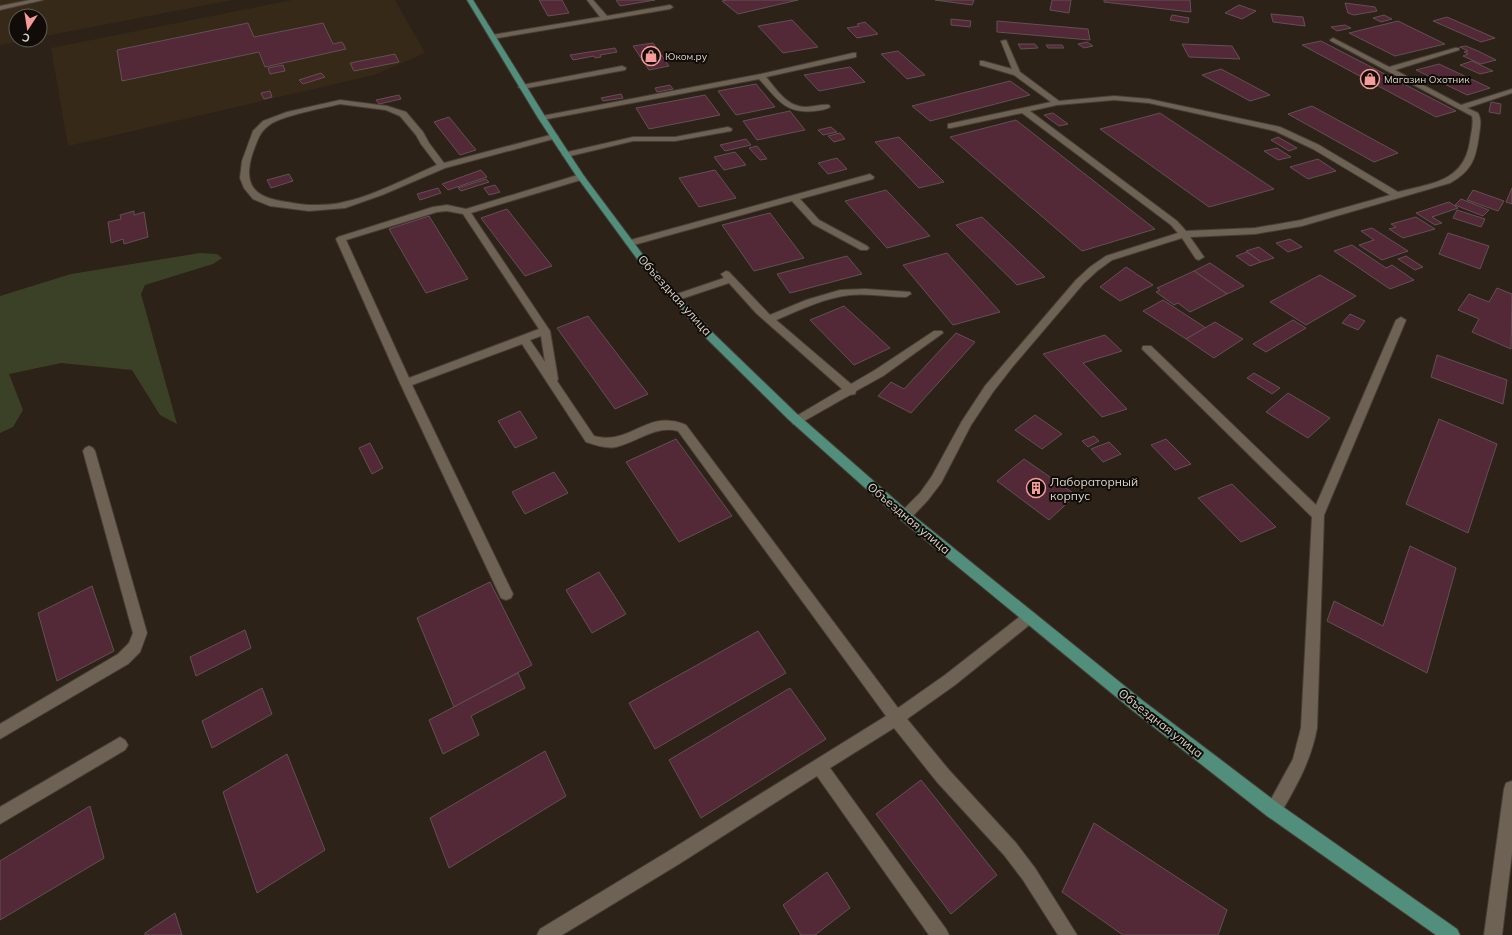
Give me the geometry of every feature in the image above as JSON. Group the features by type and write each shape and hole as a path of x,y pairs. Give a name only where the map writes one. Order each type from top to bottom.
{"main road":[{"name":"Объездная улица","path":"470,0 522,87 566,155 630,243 675,298 708,334 797,420 905,516 1028,618 1137,705 1273,810 1451,935"}],"street":[{"path":"0,8 40,0"},
{"path":"590,0 605,18"},
{"path":"492,37 670,7"},
{"path":"905,516 929,490 940,474 969,418 992,384 1094,268 1109,258 1184,234 1255,231 1302,223 1398,196 1447,180 1456,176 1464,169 1471,158 1478,120 1475,114 1333,40"},
{"path":"1004,41 1017,73"},
{"path":"1389,69 1457,49"},
{"path":"542,118 761,76 853,55"},
{"path":"983,64 1017,73 1057,103"},
{"path":"522,87 622,68"},
{"path":"761,76 786,103 792,107 826,107"},
{"path":"1462,107 1512,91"},
{"path":"952,126 1057,103 1098,98 1149,101 1277,129 1316,147 1398,196"},
{"path":"442,166 425,144 420,134 403,114 387,108 340,102 290,114 266,122 256,133 246,162 244,178 248,188 256,196 270,203 309,208 345,205 379,193 417,175 442,166 554,136"},
{"path":"1023,110 1174,223 1184,234 1199,257"},
{"path":"566,155 633,139 675,139 728,129"},
{"path":"506,594 406,383 341,239 436,209 447,208 466,212 581,177"},
{"path":"630,243 695,229 794,198 870,177"},
{"path":"794,198 816,222 864,248"},
{"path":"466,212 545,331 554,385"},
{"path":"675,298 728,277 769,319 851,391"},
{"path":"769,319 820,298 835,295 853,292 906,294"},
{"path":"1273,810 1300,764 1307,746 1318,515 1401,320"},
{"path":"406,383 545,331"},
{"path":"797,420 851,391 938,333"},
{"path":"524,338 590,439 598,443 617,443 660,425 676,425 682,428 896,718 943,776 1010,849 1029,874 1068,935"},
{"path":"1147,349 1318,515"},
{"path":"0,732 123,659 135,647 140,633 89,451"},
{"path":"546,935 896,718 950,680 1028,618"},
{"path":"0,816 120,745"},
{"path":"819,766 940,935"},
{"path":"1493,935 1512,788"}],"shaded area":[{"path":"0,0 232,0 48,35 48,8 8,8 8,43 0,45"},
{"path":"292,0 395,0 425,53 374,75 68,146 51,48"}],"green space":[{"path":"200,253 217,254 222,258 213,264 145,285 141,294 177,424 160,415 132,370 61,363 9,374 23,410 13,427 0,433 0,296 71,274"}],"building":[{"path":"539,0 562,0 569,13 548,16"},
{"path":"616,0 655,0 620,6"},
{"path":"798,0 738,14 722,1"},
{"path":"935,0 974,0 972,5"},
{"path":"1052,0 1071,0 1069,13 1050,10"},
{"path":"1104,0 1190,0 1191,12 1104,2"},
{"path":"1345,3 1375,7 1377,11 1354,15 1348,13"},
{"path":"1239,5 1256,11 1242,19 1225,13"},
{"path":"1271,14 1303,17 1305,26 1273,22"},
{"path":"1172,15 1189,18 1188,23 1170,20"},
{"path":"1384,15 1392,19 1381,22 1373,18"},
{"path":"1447,17 1495,38 1481,42 1433,21"},
{"path":"951,19 971,21 970,27 951,25"},
{"path":"792,20 818,47 783,53 758,26"},
{"path":"997,21 1088,29 1090,40 997,32"},
{"path":"1398,21 1445,44 1395,56 1349,33"},
{"path":"865,22 878,34 857,38 847,28 859,26 857,24"},
{"path":"248,23 254,37 323,23 333,44 342,42 346,49 265,67 259,52 122,81 117,50"},
{"path":"1345,25 1351,28 1337,31 1331,27"},
{"path":"1321,41 1456,111 1436,117 1302,45"},
{"path":"1087,42 1093,46 1084,48 1078,44"},
{"name":"Юком.ру","path":"653,43 669,66 649,70 633,46"},
{"path":"1018,44 1035,44 1038,48 1021,49"},
{"path":"1182,44 1232,46 1240,59 1189,57"},
{"path":"1046,45 1062,45 1064,48 1048,48"},
{"path":"1466,46 1496,60 1481,64 1463,56 1468,54 1464,52 1468,51 1460,47"},
{"path":"615,48 617,52 600,55 601,57 595,58 594,56 573,60 570,55"},
{"path":"898,51 925,75 907,79 881,54"},
{"path":"395,54 399,62 354,71 350,63"},
{"path":"1472,61 1493,71 1480,74 1460,65"},
{"path":"1439,64 1490,88 1467,95 1416,70"},
{"path":"283,65 285,71 270,74 268,68"},
{"path":"850,67 865,82 819,91 804,75"},
{"path":"1221,69 1270,95 1250,101 1202,75"},
{"path":"321,73 325,77 303,84 299,80"},
{"path":"1010,81 1030,95 930,121 912,106"},
{"path":"756,84 775,107 736,115 718,91"},
{"path":"670,85 673,89 657,92 655,88"},
{"path":"270,91 272,97 264,99 261,93"},
{"path":"621,94 623,98 603,101 601,98"},
{"path":"399,95 401,99 379,104 376,100"},
{"path":"705,95 720,115 649,129 636,108"},
{"path":"1491,102 1501,104 1500,114 1489,112"},
{"path":"1312,106 1398,153 1374,162 1288,114"},
{"path":"790,111 805,130 757,140 743,121"},
{"path":"1053,113 1068,124 1059,126 1044,115"},
{"path":"1160,113 1274,189 1209,207 1100,129"},
{"path":"449,117 476,150 460,155 434,122"},
{"path":"1016,120 1155,229 1082,251 950,137"},
{"path":"831,127 837,132 823,135 818,130"},
{"path":"840,133 845,139 834,142 828,136"},
{"path":"899,137 944,182 919,188 875,142"},
{"path":"1278,137 1297,148 1289,151 1271,140"},
{"path":"746,139 751,145 725,151 720,145"},
{"path":"757,146 767,159 760,160 749,148"},
{"path":"1277,148 1291,157 1278,160 1264,151"},
{"path":"735,152 746,165 724,170 714,157"},
{"path":"837,158 847,169 828,174 818,163"},
{"path":"1318,159 1336,171 1308,179 1290,167"},
{"path":"481,170 487,177 448,190 442,184"},
{"path":"715,170 736,198 699,207 679,178"},
{"path":"289,174 293,181 271,188 267,180"},
{"path":"486,179 489,182 461,191 458,188"},
{"path":"495,185 500,192 489,195 484,188"},
{"path":"438,188 441,193 420,200 417,194"},
{"path":"1512,188 1512,204 1506,202"},
{"path":"886,190 930,236 887,248 845,201"},
{"path":"1473,190 1504,201 1498,211 1467,200"},
{"path":"1461,199 1489,210 1483,216 1455,205"},
{"path":"1449,202 1458,208 1432,217 1442,223 1435,225 1416,213"},
{"path":"507,209 552,266 525,276 481,218"},
{"path":"1457,210 1485,219 1481,227 1453,218"},
{"path":"134,211 134,215 144,212 148,237 124,244 123,239 111,243 108,222 121,219 120,215"},
{"path":"770,213 804,258 754,271 722,225"},
{"path":"429,216 468,279 426,293 389,229"},
{"path":"982,217 1045,277 1017,285 956,225"},
{"path":"1416,217 1435,229 1403,238 1389,229 1396,227 1391,224"},
{"path":"1372,228 1408,251 1382,260 1359,245 1374,240 1361,231"},
{"path":"1448,233 1489,246 1480,269 1439,254"},
{"path":"1290,239 1302,247 1288,252 1276,243"},
{"path":"1352,245 1386,268 1392,265 1414,280 1390,289 1334,251"},
{"path":"1259,247 1274,258 1261,262 1246,251"},
{"path":"1247,252 1261,262 1250,266 1236,256"},
{"path":"947,253 1000,312 953,325 903,265"},
{"path":"847,256 862,274 790,293 777,274"},
{"path":"1406,256 1423,267 1415,270 1398,259"},
{"path":"1210,263 1244,286 1227,294 1194,271"},
{"path":"1126,267 1153,285 1120,301 1100,287"},
{"path":"1194,271 1227,294 1190,312 1178,303 1174,305 1156,292 1160,290 1157,288"},
{"path":"1320,275 1356,296 1306,325 1270,302"},
{"path":"1497,288 1512,294 1511,349 1472,332 1479,319 1458,310 1469,294 1489,302"},
{"path":"1163,300 1206,328 1186,339 1143,311"},
{"path":"844,306 890,348 854,365 810,320"},
{"path":"1350,314 1365,321 1358,330 1342,323"},
{"path":"588,316 648,394 615,409 557,328"},
{"path":"1293,320 1306,328 1266,352 1253,344"},
{"path":"1215,322 1243,339 1214,358 1186,339"},
{"path":"956,333 975,342 911,413 878,396 891,382 904,389"},
{"path":"1105,335 1122,351 1083,363 1127,409 1102,417 1043,354"},
{"path":"1437,355 1507,380 1503,404 1431,377"},
{"path":"1254,373 1280,388 1272,394 1247,378"},
{"path":"1288,393 1330,418 1308,438 1266,412"},
{"path":"520,411 537,438 515,448 498,421"},
{"path":"1035,415 1062,434 1042,449 1015,430"},
{"path":"1439,419 1497,444 1468,533 1406,504"},
{"path":"1094,436 1099,441 1088,447 1082,441"},
{"path":"676,439 732,516 679,542 626,462"},
{"path":"1166,439 1191,464 1175,470 1151,445"},
{"path":"1109,442 1121,454 1103,462 1091,449"},
{"path":"370,443 383,468 372,474 359,448"},
{"name":"Лабораторный корпус","path":"1024,459 1076,495 1049,520 997,481"},
{"path":"554,472 568,493 525,514 512,492"},
{"path":"1232,484 1276,527 1241,542 1198,498"},
{"path":"1410,546 1456,568 1427,673 1327,621 1334,601 1383,626"},
{"path":"599,572 626,614 592,633 566,590"},
{"path":"490,582 532,665 454,707 417,618"},
{"path":"92,586 114,651 57,681 38,613"},
{"path":"245,630 251,648 196,676 190,657"},
{"path":"758,631 786,673 655,749 629,703"},
{"path":"518,673 525,688 471,716 479,735 443,754 429,720"},
{"path":"262,688 272,714 212,748 202,721"},
{"path":"790,688 826,739 701,818 669,760"},
{"path":"545,751 566,796 449,868 430,818"},
{"path":"287,754 325,850 257,893 223,792"},
{"path":"921,780 997,875 951,914 876,814"},
{"path":"90,806 104,858 0,920 0,861"},
{"path":"1094,823 1227,910 1218,935 1123,935 1062,892"},
{"path":"827,872 850,908 815,935 801,935 783,905"},
{"path":"175,913 182,935 145,935 145,933"}],"place":[{"name":"Юком.ру","path":"651,56"},
{"name":"Магазин Охотник","path":"1370,79"},
{"name":"Лабораторный корпус","path":"1036,488"}]}
